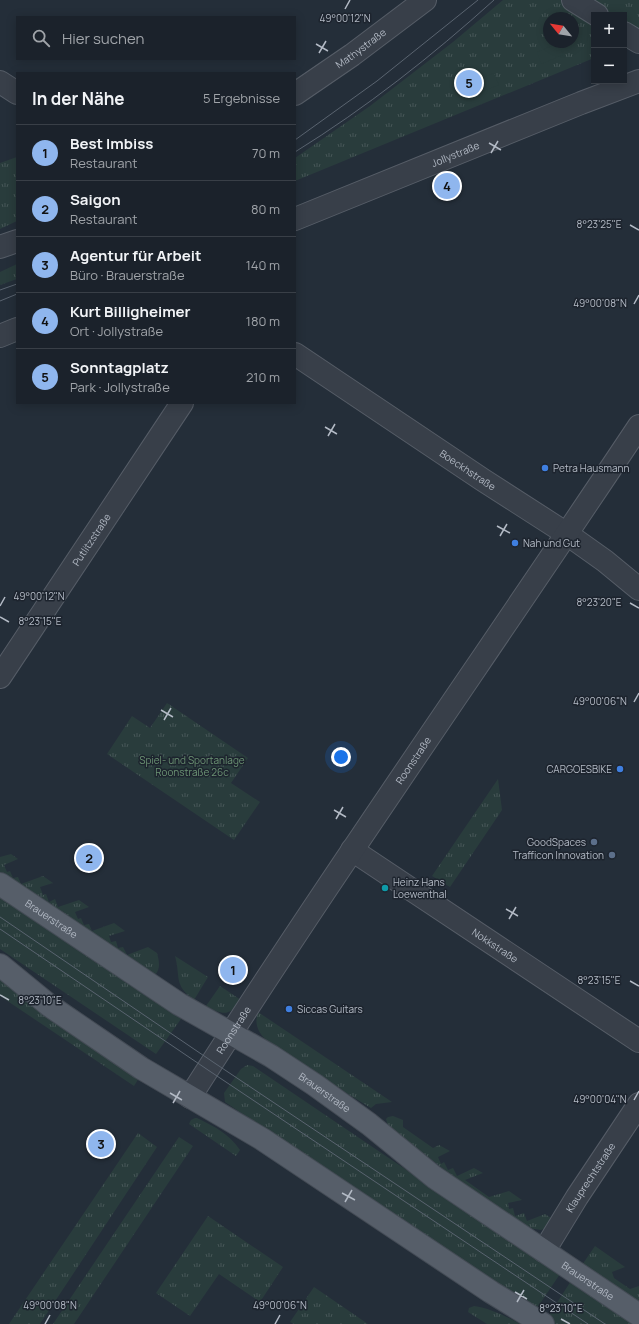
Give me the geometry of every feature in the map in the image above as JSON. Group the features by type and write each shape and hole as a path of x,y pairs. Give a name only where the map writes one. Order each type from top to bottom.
{"main road":[{"name":"Brauerstraße","path":"0,884 179,1004 271,1056 315,1085 370,1124 434,1177 639,1315"},
{"path":"0,965 50,1006 141,1068 251,1132 491,1292 542,1324"}],"street":[{"name":"Mathystraße","path":"296,93 352,55 425,0"},
{"path":"573,0 592,12"},
{"path":"627,35 639,42"},
{"name":"Jollystraße","path":"296,219 639,81"},
{"path":"0,82 16,92"},
{"path":"0,247 16,240"},
{"path":"0,336 16,329"},
{"name":"Boeckhstraße","path":"296,355 476,476 567,534 605,561 639,589"},
{"name":"Putlitzstraße","path":"0,677 181,404"},
{"name":"Roonstraße","path":"190,1097 352,850 639,426"},
{"name":"Nokkstraße","path":"352,850 639,1041"},
{"name":"Klauprechtstraße","path":"544,1251 577,1197 639,1104"}],"green space":[{"path":"503,0 639,0 639,39 627,45 627,12 591,12 591,59 296,181 296,157 370,106 453,42"},
{"path":"547,48 561,48 563,55 541,64 537,52"},
{"path":"494,73 499,85 475,94 471,82"},
{"path":"16,157 16,221 0,229 0,163"},
{"path":"16,264 16,279 0,285 0,272"},
{"name":"Spiel- und Sportanlage Roonstraße 26c","path":"167,703 248,758 231,783 260,802 234,840 107,754 132,716 150,728"},
{"path":"498,779 502,810 450,887 432,876"},
{"path":"11,854 18,859 4,865 7,872 10,871 13,878 18,877 21,884 43,876 53,883 40,887 43,895 46,894 49,902 55,899 58,907 79,900 89,907 75,912 78,919 81,918 84,925 89,924 92,931 114,923 125,931 109,936 111,942 116,941 118,948 123,947 127,955 148,947 157,953 159,967 155,975 0,873 0,857"},
{"path":"0,897 181,1019 156,1054 0,949"},
{"path":"175,956 208,977 194,1000 180,985"},
{"path":"0,979 34,1007 139,1078 134,1086 0,996"},
{"path":"220,986 241,1000 237,1006 229,1012 221,1013 206,1006"},
{"path":"258,1012 392,1102 376,1104 371,1108 266,1040 258,1028 256,1020"},
{"path":"247,1065 253,1066 560,1274 535,1311 225,1102 224,1093 241,1069"},
{"path":"393,1116 403,1120 403,1127 433,1148 439,1145 450,1151 438,1157 441,1164 444,1162 448,1170 453,1168 457,1176 474,1168 483,1173 465,1180 489,1197 509,1191 522,1200 508,1203 509,1209 513,1208 515,1216 524,1213 527,1221 545,1214 551,1218 551,1222 546,1228 541,1230 529,1228 473,1192 388,1126 386,1119"},
{"path":"195,1118 215,1128 231,1139 240,1150 236,1156 189,1124 191,1120"},
{"path":"138,1133 157,1147 40,1324 9,1324"},
{"path":"179,1137 193,1146 74,1324 53,1324"},
{"path":"208,1216 283,1267 260,1302 219,1274 190,1316 156,1293"},
{"path":"595,1246 625,1267 612,1272 614,1278 630,1289 639,1286 639,1303 582,1265"},
{"path":"571,1281 635,1324 555,1324 547,1318"},
{"path":"314,1287 368,1324 294,1324 290,1322"},
{"path":"474,1306 497,1313 520,1324 487,1324 468,1312 469,1308"}],"tram line":[{"path":"296,139 377,81 478,0"},
{"path":"296,151 347,118 423,61 494,0"},
{"path":"0,290 16,284"},
{"path":"0,301 16,294"},
{"path":"0,917 213,1062 605,1324"},
{"path":"0,929 588,1324"}],"place":[{"name":"Sonntagplatz","path":"469,83"},
{"name":"Kurt Billigheimer","path":"447,186"},
{"name":"Petra Hausmann","path":"545,468"},
{"name":"Nah und Gut","path":"515,543"},
{"name":"CARGOESBIKE","path":"620,769"},
{"name":"GoodSpaces","path":"594,842"},
{"name":"Trafficon Innovation","path":"612,855"},
{"name":"Saigon","path":"89,858"},
{"name":"Heinz Hans Loewenthal","path":"385,888"},
{"name":"Best Imbiss","path":"233,970"},
{"name":"Siccas Guitars","path":"289,1009"},
{"name":"Agentur für Arbeit","path":"101,1144"}]}
